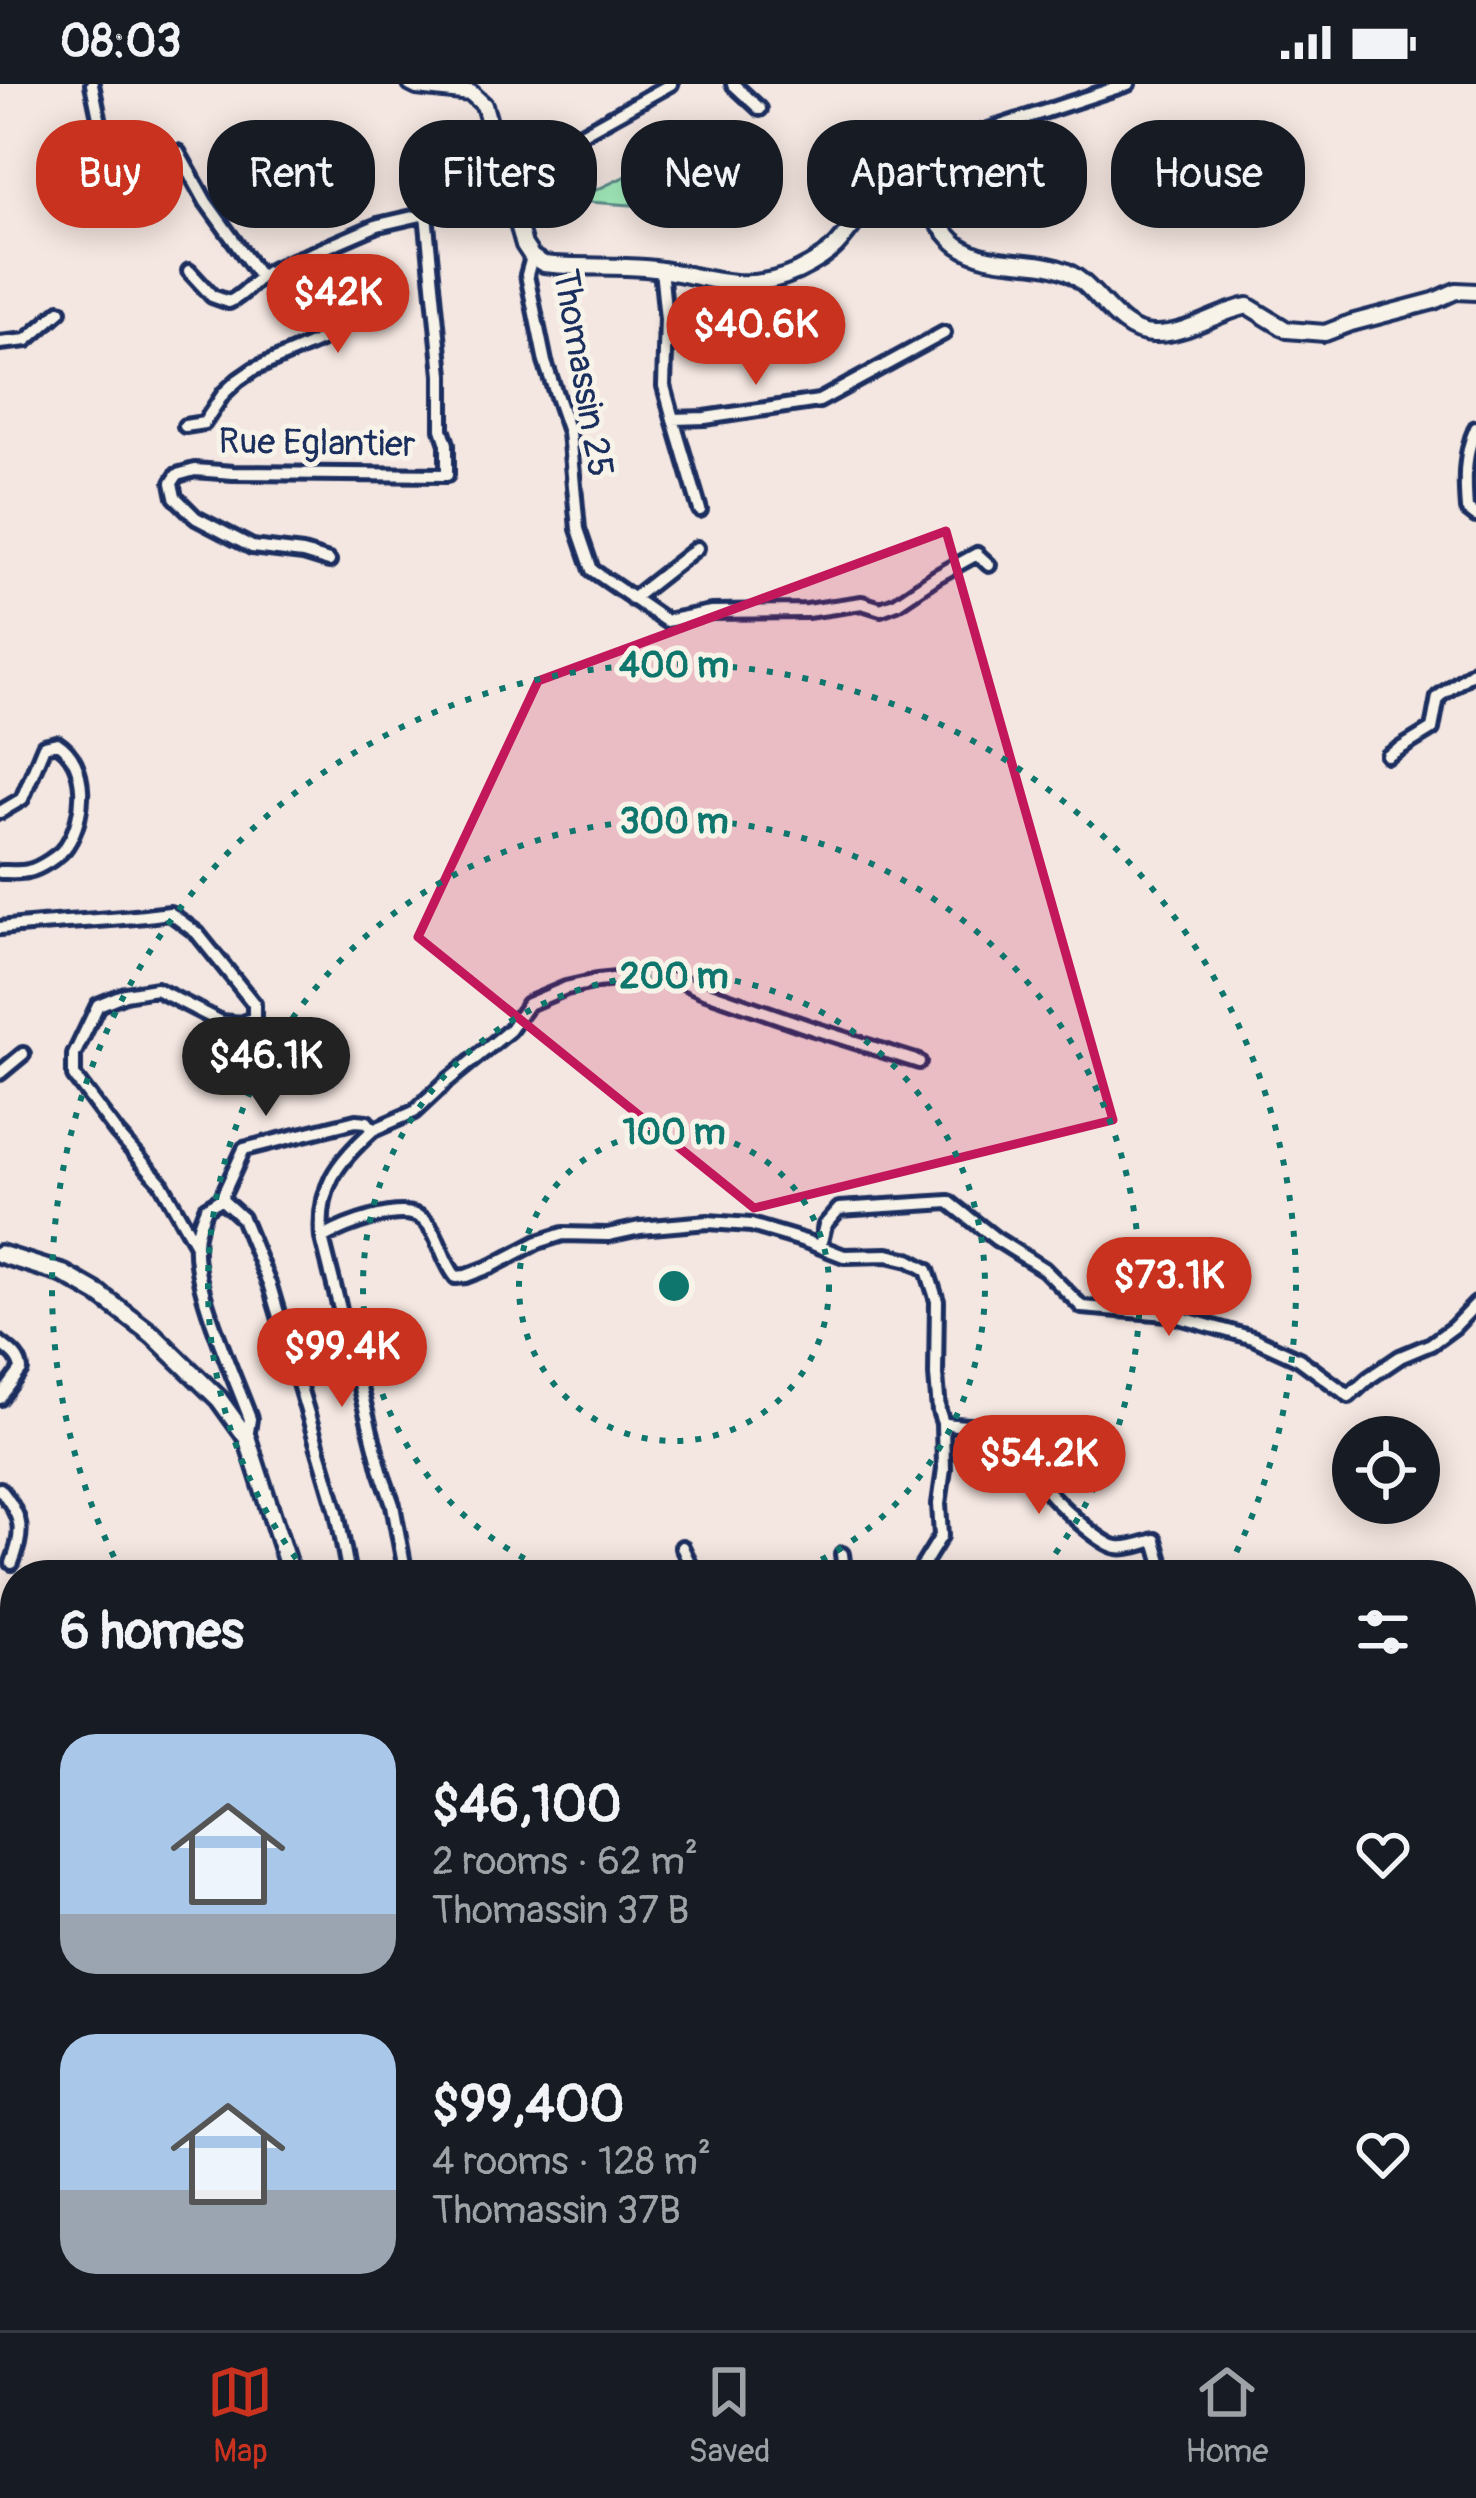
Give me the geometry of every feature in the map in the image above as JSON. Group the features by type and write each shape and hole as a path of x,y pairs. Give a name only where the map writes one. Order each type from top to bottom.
{"main road":[{"path":"0,1255 64,1274 128,1314 219,1399 247,1438 286,1560"}],"street":[{"path":"92,84 99,120"},
{"name":"Thomassin 25","path":"411,84 473,89 490,120"},
{"path":"597,124 668,84"},
{"path":"733,84 760,110"},
{"name":"Thomassin 25","path":"1019,120 1128,84"},
{"path":"183,161 215,216 260,277"},
{"path":"189,271 212,296 229,302 260,277 399,220"},
{"name":"Rue Eglantier","path":"329,561 251,547 226,535 196,518 175,497 172,483 177,475 194,470 447,475 427,228"},
{"name":"Thomassin 25","path":"519,228 524,245 544,264 661,269 738,285 762,284 800,271 832,250 852,228"},
{"path":"942,228 963,248 1005,262 1066,271 1124,323 1148,334 1172,334 1248,306 1287,330 1325,333 1456,291 1476,292"},
{"path":"185,426 205,423 224,393 254,369 321,340 336,291 320,250"},
{"name":"Thomassin 25","path":"532,256 527,275 545,362 569,433 578,529 592,569 632,599"},
{"path":"661,269 666,320 664,386 700,510"},
{"path":"0,343 27,340 60,311"},
{"path":"673,419 819,401 944,333"},
{"path":"1476,428 1465,473 1467,509 1476,516"},
{"path":"697,548 632,599 666,621 711,612 807,611 862,603 881,609 977,554 989,565"},
{"path":"1388,756 1432,729 1438,697 1476,670"},
{"path":"0,812 22,799 44,746 57,743 66,749 81,778 78,817 66,848 32,871 0,872"},
{"path":"0,928 170,913 197,933 254,1004 254,1017 242,1024 221,1022 156,988 124,994 98,1005 74,1054 74,1076 161,1183 196,1245"},
{"path":"403,1560 322,1238 320,1210 336,1167 373,1130 414,1112 510,1030 528,1004 597,981 677,980 919,1062"},
{"path":"0,1073 23,1054"},
{"path":"247,1438 250,1419 197,1270 196,1245 206,1208 221,1199 244,1149 356,1121 367,1122 373,1130"},
{"path":"221,1199 242,1218 270,1286 337,1512 346,1560"},
{"path":"820,1246 826,1225 839,1209 949,1202 1044,1269 1082,1306 1168,1315 1252,1338 1299,1359 1349,1396 1400,1357 1454,1328 1476,1304"},
{"path":"322,1238 341,1227 394,1213 415,1215 425,1220 439,1240 441,1253 456,1276 492,1266 563,1234 608,1235 708,1222 751,1225 844,1256 889,1255 910,1260 926,1270 937,1300 936,1375 944,1469 941,1536 926,1560"},
{"path":"0,1343 14,1353 21,1370 0,1398"},
{"path":"943,1423 1000,1428 1014,1434 1030,1452 1037,1477 1064,1509 1112,1546 1155,1540 1161,1560"},
{"path":"0,1489 18,1511 19,1546 14,1560"},
{"path":"682,1547 688,1560"},
{"path":"842,1555 843,1560"}],"highlighted area":[{"path":"946,531 1113,1120 754,1208 418,937 538,681"}],"green space":[{"path":"621,178 621,204 597,203 597,190"}]}
